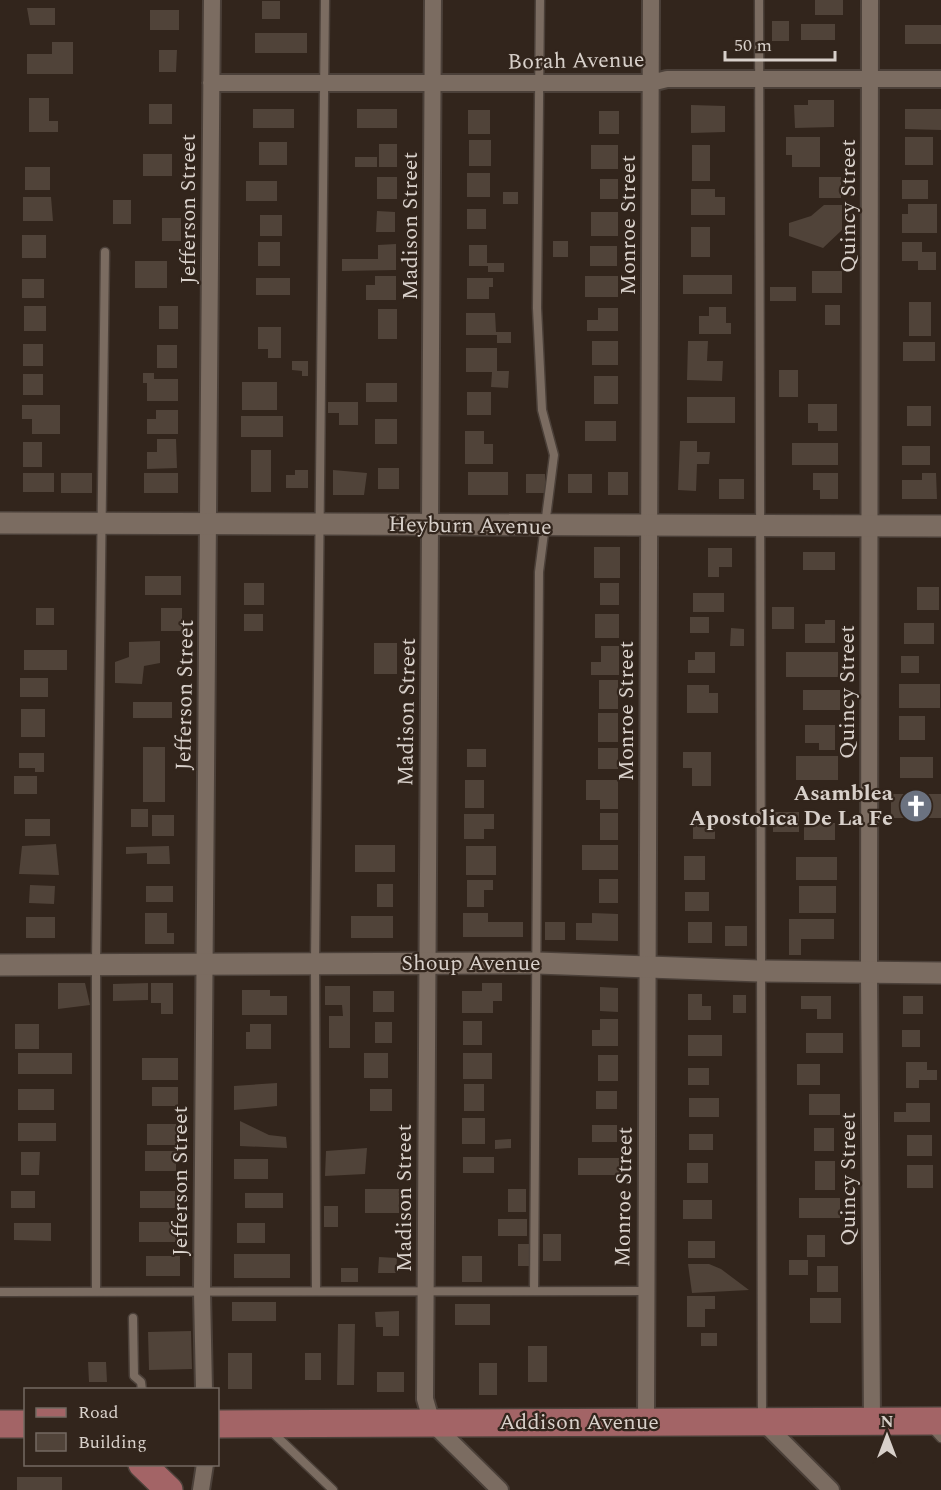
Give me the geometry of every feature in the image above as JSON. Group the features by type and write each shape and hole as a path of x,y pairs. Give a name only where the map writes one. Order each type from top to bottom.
{"main road":[{"name":"Addison Avenue","path":"219,1424 872,1421 935,1426"},
{"path":"0,1424 24,1424"},
{"path":"144,1466 169,1490"}],"street":[{"name":"Jefferson Street","path":"204,1388 202,1292 212,0"},
{"name":"Madison Street","path":"432,1423 425,1399 426,964 432,526 433,0"},
{"name":"Monroe Street","path":"646,1422 651,0"},
{"name":"Quincy Street","path":"870,0 869,973 872,1421"},
{"name":"Borah Avenue","path":"211,83 433,85 651,83 668,79 941,79"},
{"name":"Heyburn Avenue","path":"0,523 546,527 941,526"},
{"name":"Shoup Avenue","path":"0,965 537,963 760,971 941,972"},
{"path":"762,1421 831,1490"},
{"path":"432,1423 500,1490"},
{"path":"201,1490 205,1466"}],"lane":[{"path":"316,1292 315,963 318,524 325,0"},
{"path":"534,1291 539,572 554,455 542,410 538,319 540,0"},
{"path":"759,0 762,1421"},
{"path":"96,1292 96,963 105,252"},
{"path":"0,1292 646,1291"},
{"path":"133,1318 134,1376 141,1382 141,1388"},
{"path":"263,1424 333,1490"}],"building":[{"path":"815,0 843,0 843,15 815,15"},
{"path":"262,1 280,1 280,19 262,19"},
{"path":"27,8 55,8 55,25 30,25"},
{"path":"150,10 179,10 179,30 150,30"},
{"path":"772,21 789,21 789,41 772,41"},
{"path":"801,24 835,24 835,40 801,40"},
{"path":"905,25 941,25 941,44 905,44"},
{"path":"255,33 307,33 307,53 255,53"},
{"path":"52,42 73,42 73,74 27,74 27,54 52,54"},
{"path":"159,50 177,50 176,72 159,72"},
{"path":"29,98 49,98 49,121 58,121 58,132 29,132"},
{"path":"808,100 834,100 834,127 795,128 794,105 808,105"},
{"path":"149,104 172,104 172,124 149,124"},
{"path":"691,105 725,106 725,132 691,133"},
{"path":"253,109 294,109 294,128 253,128"},
{"path":"357,109 397,109 397,128 357,128"},
{"path":"905,109 941,109 941,130 905,129"},
{"path":"468,110 490,110 490,134 468,134"},
{"path":"599,111 619,111 619,134 599,134"},
{"path":"786,137 820,137 820,167 792,167 792,155 786,155"},
{"path":"905,137 933,137 933,165 905,165"},
{"path":"469,140 491,140 491,166 469,166"},
{"path":"259,142 287,142 287,165 259,165"},
{"path":"379,144 397,144 397,167 379,167"},
{"path":"591,145 618,145 618,169 591,169"},
{"path":"692,145 710,145 710,181 692,181"},
{"path":"143,154 172,154 172,176 143,176"},
{"path":"355,157 377,157 377,167 355,167"},
{"path":"25,167 50,167 50,190 25,190"},
{"path":"467,173 490,173 490,197 467,197"},
{"path":"377,177 397,177 397,199 377,199"},
{"path":"819,177 841,177 841,198 819,198"},
{"path":"600,179 618,179 618,199 600,199"},
{"path":"902,180 928,180 928,199 902,199"},
{"path":"246,181 277,181 277,201 246,201"},
{"path":"691,189 715,189 715,197 725,197 725,215 691,215"},
{"path":"503,192 518,192 518,204 503,204"},
{"path":"23,197 51,197 53,221 23,221"},
{"path":"113,200 131,200 131,224 113,224"},
{"path":"908,204 937,204 937,233 902,233 902,214 908,214"},
{"path":"824,205 842,205 842,230 823,248 789,236 789,223 811,216"},
{"path":"467,209 486,209 486,229 467,229"},
{"path":"377,211 395,212 395,232 376,232"},
{"path":"591,212 618,212 618,236 591,236"},
{"path":"260,215 282,215 282,236 260,236"},
{"path":"162,218 181,218 181,241 162,241"},
{"path":"691,227 710,227 710,257 691,257"},
{"path":"22,235 46,235 46,258 22,258"},
{"path":"553,241 568,241 568,257 553,257"},
{"path":"258,242 280,242 280,266 258,266"},
{"path":"902,242 922,242 922,252 936,252 936,270 918,270 918,261 902,261"},
{"path":"396,244 396,270 342,271 342,259 378,259 378,245"},
{"path":"469,245 487,245 487,263 504,263 504,272 488,272 488,266 469,266"},
{"path":"590,246 617,246 617,266 590,266"},
{"path":"135,261 167,261 167,288 135,288"},
{"path":"812,271 842,271 842,293 812,293"},
{"path":"683,275 732,275 732,294 683,294"},
{"path":"375,276 396,276 396,300 366,300 366,285 375,285"},
{"path":"585,276 618,276 618,297 585,297"},
{"path":"256,278 290,278 290,295 256,295"},
{"path":"467,278 493,278 493,287 489,287 489,299 467,299"},
{"path":"22,279 44,279 44,298 22,298"},
{"path":"770,287 796,287 796,301 770,301"},
{"path":"909,302 931,302 931,336 909,336"},
{"path":"825,305 840,305 840,325 825,325"},
{"path":"24,306 46,306 46,331 24,331"},
{"path":"159,306 178,306 178,329 159,329"},
{"path":"709,307 726,307 726,323 731,323 731,334 699,334 699,316 709,316"},
{"path":"598,308 618,308 618,331 587,331 587,320 598,320"},
{"path":"378,309 397,309 397,339 378,339"},
{"path":"466,313 495,313 496,332 511,332 511,343 497,343 497,335 466,335"},
{"path":"258,327 281,327 281,358 268,358 268,349 258,349"},
{"path":"592,341 618,341 618,365 592,365"},
{"path":"688,341 708,341 707,361 723,361 722,381 687,380"},
{"path":"903,342 935,342 935,361 903,361"},
{"path":"23,344 43,344 43,366 23,366"},
{"path":"157,345 177,345 177,368 157,368"},
{"path":"466,348 497,348 497,371 509,371 508,388 491,387 492,372 466,372"},
{"path":"292,361 308,361 308,376 302,376 302,371 292,370"},
{"path":"779,370 798,370 798,397 779,397"},
{"path":"143,373 154,373 154,379 178,379 178,401 147,401 147,383 143,383"},
{"path":"23,374 43,374 43,395 23,395"},
{"path":"594,376 618,376 618,404 594,404"},
{"path":"242,382 277,382 277,410 242,410"},
{"path":"366,383 397,383 397,402 366,402"},
{"path":"467,392 491,392 491,415 467,415"},
{"path":"687,397 735,397 735,423 687,423"},
{"path":"328,402 358,402 358,425 339,425 339,413 328,413"},
{"path":"808,404 837,404 837,431 818,431 818,423 808,423"},
{"path":"22,405 60,405 60,434 32,434 32,419 22,419"},
{"path":"907,406 931,406 931,426 907,426"},
{"path":"156,410 178,410 178,434 147,434 147,419 156,419"},
{"path":"241,416 283,416 283,437 241,437"},
{"path":"375,419 397,419 397,444 375,444"},
{"path":"585,421 616,421 616,441 585,441"},
{"path":"465,431 484,431 484,444 493,444 493,464 465,464"},
{"path":"157,439 176,439 177,468 147,469 147,452 157,452"},
{"path":"680,441 697,441 697,452 710,452 709,464 697,464 696,491 678,490"},
{"path":"23,442 42,442 42,467 23,467"},
{"path":"792,443 838,443 838,465 792,465"},
{"path":"902,446 930,446 930,465 902,465"},
{"path":"251,450 271,450 271,492 251,492"},
{"path":"378,468 399,468 399,489 378,489"},
{"path":"295,470 308,470 308,488 286,488 286,475 295,475"},
{"path":"333,470 367,473 364,495 333,495"},
{"path":"468,472 508,472 508,495 468,495"},
{"path":"608,472 628,472 628,495 608,495"},
{"path":"23,473 54,473 54,492 23,492"},
{"path":"61,473 92,473 92,493 61,493"},
{"path":"144,473 178,473 178,493 144,493"},
{"path":"813,473 838,473 838,499 820,499 820,490 813,490"},
{"path":"922,473 936,473 937,499 902,499 902,480 922,480"},
{"path":"526,474 545,474 545,493 526,493"},
{"path":"568,474 592,474 592,493 568,493"},
{"path":"719,479 744,479 744,499 719,499"},
{"path":"594,547 620,547 620,578 594,578"},
{"path":"708,548 732,548 732,567 719,567 719,577 708,577"},
{"path":"803,552 835,552 835,570 803,570"},
{"path":"145,576 181,576 181,595 145,595"},
{"path":"244,583 264,583 264,605 244,605"},
{"path":"600,583 619,583 619,605 600,605"},
{"path":"917,587 939,587 939,610 917,610"},
{"path":"693,593 724,593 724,612 693,612"},
{"path":"772,607 794,607 794,629 772,629"},
{"path":"36,608 54,608 54,625 36,625"},
{"path":"161,608 182,608 182,631 161,631"},
{"path":"244,614 263,614 263,631 244,631"},
{"path":"595,614 619,614 619,638 595,638"},
{"path":"690,617 709,617 709,633 690,633"},
{"path":"825,620 835,620 835,643 805,643 805,624 825,624"},
{"path":"904,623 934,623 934,644 904,644"},
{"path":"731,628 744,629 744,646 730,646"},
{"path":"160,641 160,663 144,666 142,684 115,683 115,662 129,657 129,642"},
{"path":"374,643 397,643 397,674 374,674"},
{"path":"601,646 619,646 619,675 591,675 591,662 601,662"},
{"path":"24,650 67,650 67,670 24,670"},
{"path":"695,652 715,652 715,673 688,673 688,660 695,660"},
{"path":"786,652 838,652 838,677 786,677"},
{"path":"901,656 919,656 919,673 901,673"},
{"path":"20,678 48,678 48,697 20,697"},
{"path":"599,680 618,680 618,709 599,709"},
{"path":"899,684 940,684 940,708 899,708"},
{"path":"687,685 709,685 709,693 718,693 718,713 687,713"},
{"path":"803,690 840,690 840,710 803,710"},
{"path":"133,702 172,702 172,718 133,718"},
{"path":"21,709 45,709 45,737 21,737"},
{"path":"598,713 618,713 618,742 598,742"},
{"path":"899,716 925,716 925,740 899,740"},
{"path":"805,725 835,725 835,750 819,750 819,743 805,743"},
{"path":"143,747 165,747 165,802 143,802"},
{"path":"598,748 618,748 618,769 598,769"},
{"path":"467,749 486,749 486,767 467,767"},
{"path":"683,752 711,752 711,786 692,786 692,768 683,768"},
{"path":"19,753 44,753 44,772 35,772 35,768 19,768"},
{"path":"796,756 838,756 838,780 796,780"},
{"path":"900,757 933,757 933,778 900,778"},
{"path":"14,776 37,776 37,794 14,794"},
{"path":"465,780 484,780 484,808 465,808"},
{"path":"586,780 618,780 618,809 600,809 600,800 586,800"},
{"name":"Asamblea Apostolica De La Fe","path":"891,794 941,794 941,818 891,818"},
{"path":"131,809 148,809 148,827 131,827"},
{"path":"773,812 799,812 799,832 773,832"},
{"path":"600,813 618,813 618,840 600,840"},
{"path":"464,814 494,814 494,829 484,829 484,839 464,839"},
{"path":"152,815 174,815 174,836 152,836"},
{"path":"25,819 50,819 50,836 25,836"},
{"path":"693,823 715,823 715,839 693,839"},
{"path":"804,823 835,823 835,840 804,840"},
{"path":"56,844 59,875 19,874 22,846"},
{"path":"355,845 395,845 395,872 355,872"},
{"path":"582,845 618,845 618,870 582,870"},
{"path":"169,846 170,864 147,864 147,853 126,854 126,847"},
{"path":"466,846 496,846 496,875 466,875"},
{"path":"684,856 705,856 705,880 684,880"},
{"path":"796,857 837,857 837,880 796,880"},
{"path":"599,879 618,879 618,903 599,903"},
{"path":"467,880 493,880 493,890 484,890 484,907 467,907"},
{"path":"377,884 393,884 393,907 377,907"},
{"path":"30,885 55,886 54,904 29,903"},
{"path":"146,886 173,886 173,902 146,902"},
{"path":"799,886 836,886 836,913 799,913"},
{"path":"685,892 709,892 709,911 685,911"},
{"path":"145,913 167,913 167,933 174,933 174,944 145,944"},
{"path":"463,913 488,913 488,922 523,922 523,937 463,937"},
{"path":"592,913 618,914 618,941 576,940 576,923 592,923"},
{"path":"351,916 393,916 393,938 351,938"},
{"path":"26,917 55,917 55,938 26,938"},
{"path":"789,919 834,919 834,939 801,939 801,955 789,955"},
{"path":"545,922 565,922 565,940 545,940"},
{"path":"688,922 712,922 712,943 688,943"},
{"path":"725,926 747,926 747,946 725,946"},
{"path":"58,983 85,983 90,1005 58,1009"},
{"path":"148,983 148,1000 113,1001 113,984"},
{"path":"151,983 173,983 173,1014 161,1014 161,1003 151,1003"},
{"path":"482,983 502,983 502,1001 493,1001 493,1013 462,1013 462,991 482,991"},
{"path":"325,986 350,986 350,1048 329,1048 329,1016 343,1016 342,1005 325,1005"},
{"path":"600,987 618,988 618,1012 600,1011"},
{"path":"242,990 270,990 270,996 287,996 287,1015 242,1015"},
{"path":"373,991 394,991 394,1012 373,1012"},
{"path":"688,994 702,994 702,1006 711,1006 711,1020 688,1020"},
{"path":"733,995 746,995 746,1013 733,1013"},
{"path":"801,996 831,996 831,1019 817,1019 817,1009 801,1009"},
{"path":"903,996 923,996 923,1014 903,1014"},
{"path":"600,1019 618,1019 618,1046 592,1046 592,1030 600,1030"},
{"path":"463,1021 482,1021 482,1045 463,1045"},
{"path":"375,1022 392,1022 392,1043 375,1043"},
{"path":"15,1024 39,1024 39,1049 15,1049"},
{"path":"250,1024 271,1024 271,1049 246,1049 246,1032 250,1032"},
{"path":"902,1030 920,1030 920,1047 902,1047"},
{"path":"806,1033 843,1033 843,1053 806,1053"},
{"path":"688,1035 722,1035 722,1056 688,1056"},
{"path":"18,1053 72,1053 72,1074 18,1074"},
{"path":"364,1053 388,1053 388,1078 364,1078"},
{"path":"463,1053 492,1053 492,1079 463,1079"},
{"path":"598,1055 618,1055 618,1081 598,1081"},
{"path":"142,1058 178,1058 178,1080 142,1080"},
{"path":"906,1062 927,1062 927,1070 937,1070 937,1080 919,1080 919,1088 906,1088"},
{"path":"797,1064 820,1064 820,1085 797,1085"},
{"path":"688,1068 709,1068 709,1085 688,1085"},
{"path":"277,1083 277,1106 234,1110 234,1086"},
{"path":"464,1084 484,1084 484,1111 464,1111"},
{"path":"152,1087 178,1087 178,1106 152,1106"},
{"path":"18,1089 54,1089 54,1110 18,1110"},
{"path":"370,1089 392,1089 392,1111 370,1111"},
{"path":"596,1091 617,1091 617,1109 596,1109"},
{"path":"809,1094 840,1094 840,1115 809,1115"},
{"path":"689,1098 719,1098 719,1117 689,1117"},
{"path":"906,1103 930,1103 930,1122 894,1122 894,1112 906,1112"},
{"path":"462,1118 485,1118 485,1144 462,1144"},
{"path":"240,1121 269,1135 286,1137 287,1148 240,1146"},
{"path":"18,1123 56,1123 56,1141 18,1141"},
{"path":"147,1124 176,1124 176,1145 147,1145"},
{"path":"592,1125 617,1125 617,1142 592,1142"},
{"path":"814,1128 834,1128 834,1151 814,1151"},
{"path":"689,1134 713,1134 713,1150 689,1150"},
{"path":"907,1135 932,1135 932,1156 907,1156"},
{"path":"511,1139 511,1148 495,1149 495,1140"},
{"path":"367,1148 365,1174 325,1176 326,1151"},
{"path":"145,1151 176,1151 176,1171 145,1171"},
{"path":"21,1152 40,1152 39,1175 21,1175"},
{"path":"463,1157 494,1157 494,1173 463,1173"},
{"path":"578,1158 619,1158 619,1175 578,1175"},
{"path":"234,1159 268,1159 268,1179 234,1179"},
{"path":"815,1161 835,1161 835,1190 815,1190"},
{"path":"687,1163 708,1163 708,1183 687,1183"},
{"path":"907,1165 933,1165 933,1188 907,1188"},
{"path":"365,1189 399,1189 399,1213 365,1213"},
{"path":"508,1189 526,1189 526,1212 508,1212"},
{"path":"11,1191 35,1191 35,1208 11,1208"},
{"path":"140,1191 175,1191 175,1208 140,1208"},
{"path":"245,1193 283,1193 283,1208 245,1208"},
{"path":"799,1198 840,1198 840,1218 799,1218"},
{"path":"683,1200 712,1200 712,1219 683,1219"},
{"path":"324,1206 338,1206 338,1227 324,1227"},
{"path":"498,1219 527,1219 527,1236 498,1236"},
{"path":"139,1222 178,1222 178,1242 139,1242"},
{"path":"14,1223 51,1223 51,1241 14,1240"},
{"path":"237,1223 265,1223 265,1243 237,1243"},
{"path":"543,1234 561,1234 561,1261 543,1261"},
{"path":"807,1235 825,1235 825,1257 807,1257"},
{"path":"688,1241 715,1241 715,1258 688,1258"},
{"path":"518,1244 530,1244 530,1266 518,1266"},
{"path":"234,1254 290,1254 290,1278 234,1278"},
{"path":"146,1256 180,1256 180,1276 146,1276"},
{"path":"462,1256 482,1256 482,1282 462,1282"},
{"path":"379,1257 397,1258 396,1273 378,1273"},
{"path":"789,1260 808,1260 808,1275 789,1275"},
{"path":"688,1264 709,1264 721,1269 749,1290 692,1293"},
{"path":"817,1266 838,1266 838,1292 817,1292"},
{"path":"341,1268 358,1268 358,1282 341,1282"},
{"path":"687,1296 715,1296 715,1309 705,1309 705,1327 687,1327"},
{"path":"810,1298 841,1298 841,1323 810,1323"},
{"path":"232,1302 276,1302 276,1321 232,1321"},
{"path":"455,1304 490,1304 490,1325 455,1325"},
{"path":"399,1311 399,1336 383,1336 383,1327 376,1327 375,1312"},
{"path":"338,1324 355,1324 354,1385 337,1385"},
{"path":"191,1331 192,1369 149,1370 148,1332"},
{"path":"701,1333 717,1333 717,1346 701,1346"},
{"path":"528,1346 547,1346 547,1382 528,1382"},
{"path":"228,1353 252,1353 252,1389 228,1389"},
{"path":"305,1353 321,1353 321,1380 305,1380"},
{"path":"88,1362 106,1362 107,1382 89,1382"},
{"path":"479,1363 497,1363 497,1395 479,1395"},
{"path":"377,1372 404,1372 404,1392 377,1392"},
{"path":"17,1477 62,1477 62,1490 17,1490"}],"place":[{"name":"Asamblea Apostolica De La Fe","path":"916,806"}]}
